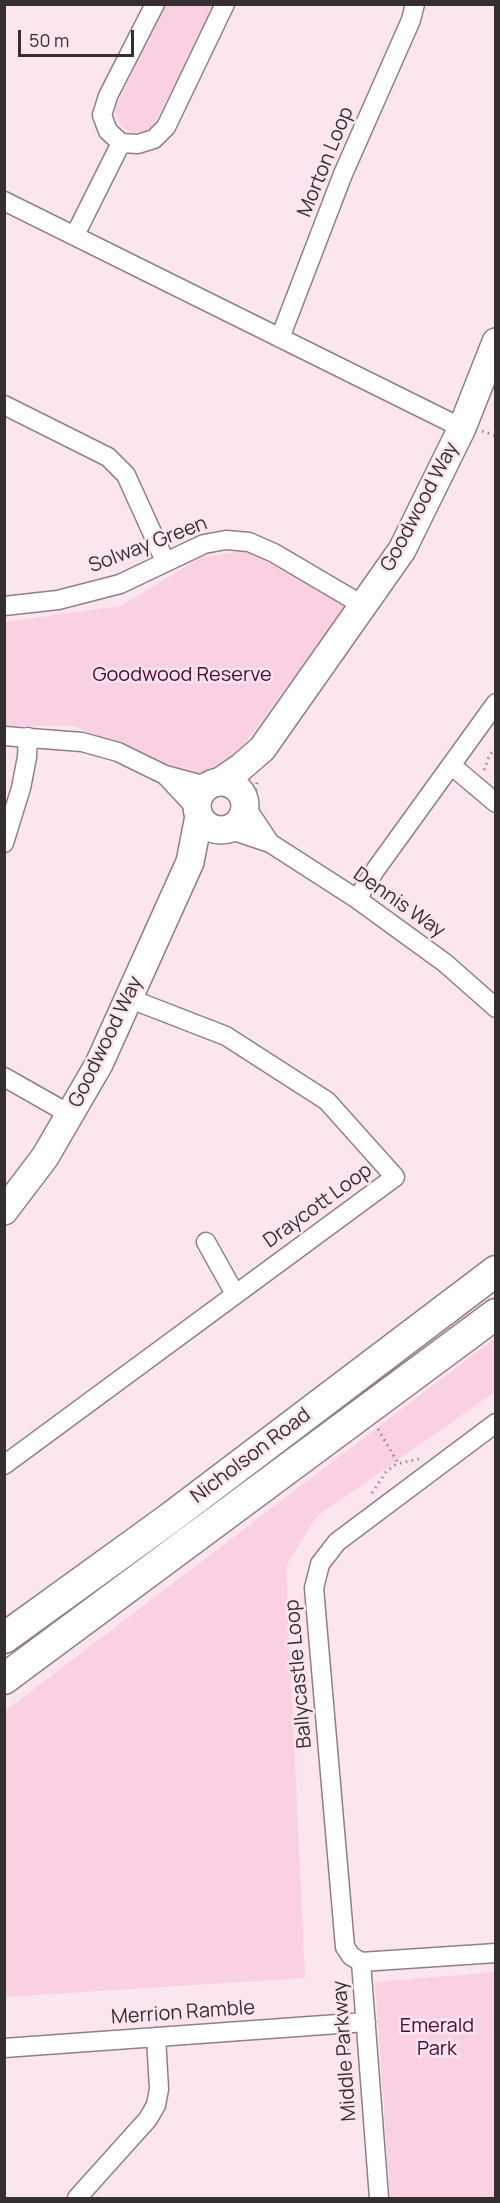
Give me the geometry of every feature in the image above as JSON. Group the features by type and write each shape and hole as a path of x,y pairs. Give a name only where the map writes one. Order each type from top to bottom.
{"main road":[{"name":"Nicholson Road","path":"4,1638 170,1518 495,1271"},
{"name":"Nicholson Road","path":"4,1679 495,1314"}],"street":[{"path":"155,4 108,96 102,115 108,131 121,143 138,144 154,139 166,127 225,4"},
{"name":"Morton Loop","path":"280,338 343,174 411,20 415,4"},
{"path":"75,235 121,143"},
{"path":"4,201 462,428"},
{"name":"Goodwood Way","path":"4,1211 45,1157 99,1064 212,808 240,768 262,749 402,550 462,428 495,342"},
{"path":"4,405 108,457 126,475 165,561"},
{"name":"Solway Green","path":"4,606 58,600 120,584 204,544 226,540 249,542 274,553 364,606"},
{"path":"357,899 495,703"},
{"path":"4,736 82,742 118,752 165,775 212,808 232,783 249,796"},
{"path":"4,843 21,788 27,758 28,737"},
{"name":"Goodwood Way","path":"212,808 242,819 262,749"},
{"path":"451,765 495,803"},
{"name":"Dennis Way","path":"249,796 270,843"},
{"name":"Dennis Way","path":"212,808 357,899 445,963 495,1008"},
{"name":"Draycott Loop","path":"4,1466 395,1177 327,1101 226,1036 128,998"},
{"path":"4,1077 70,1115"},
{"path":"206,1242 235,1294"},
{"name":"Ballycastle Loop","path":"361,1962 351,1956 345,1947 314,1588 320,1564 337,1542 495,1423"},
{"name":"Middle Parkway","path":"379,2199 361,1962 495,1953"},
{"name":"Merrion Ramble","path":"4,2048 366,2022"},
{"path":"77,2199 148,2120 156,2105 159,2089 156,2037"}],"path":[{"path":"373,1420 398,1463"},
{"path":"371,1496 381,1477 398,1463 425,1457"},
{"path":"335,2037 350,2051 351,2062"}],"green space":[{"path":"165,5 215,5 156,121 147,131 133,133 121,127 115,114 115,108"},
{"name":"Goodwood Reserve","path":"246,551 348,605 212,787 74,726 5,726 4,622 121,606 201,557"},
{"path":"495,1338 495,1392 316,1517 286,1566 305,1978 5,1997 5,1711"},
{"name":"Emerald Park","path":"495,1972 495,2198 390,2198 375,1982"}]}
